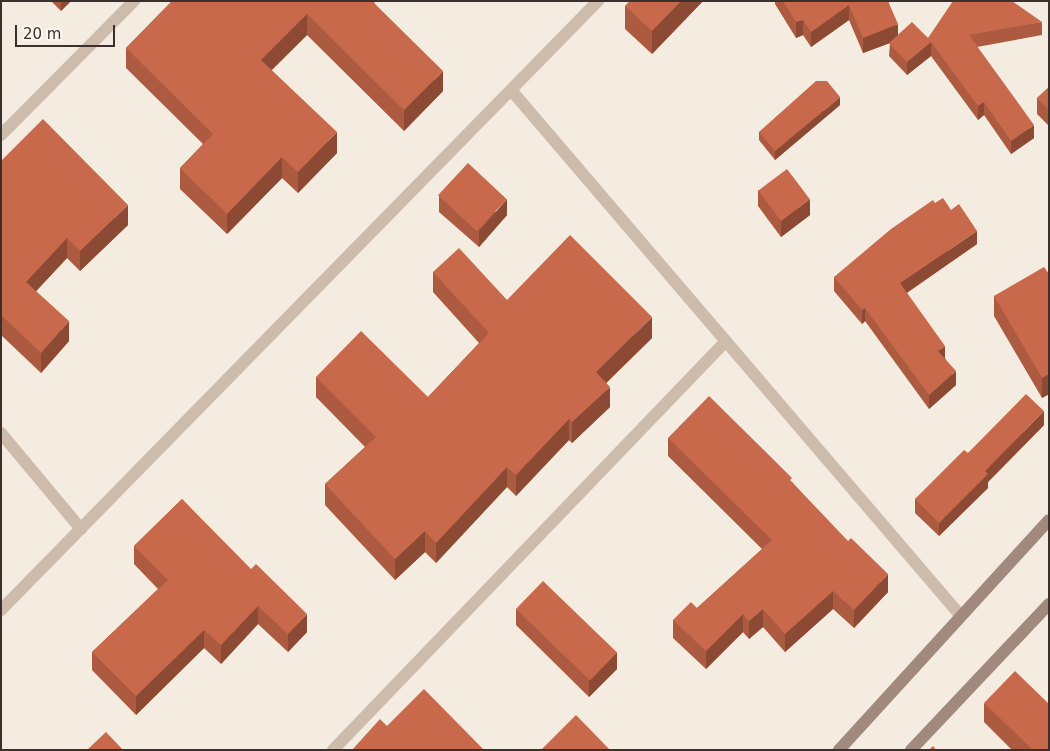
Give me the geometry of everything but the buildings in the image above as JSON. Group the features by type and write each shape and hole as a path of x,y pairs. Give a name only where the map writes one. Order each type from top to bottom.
{"street":[{"path":"1,135 134,1"},
{"path":"1,610 598,1"},
{"path":"511,90 960,615"},
{"path":"332,750 726,341"},
{"path":"1,433 81,529"},
{"path":"839,750 960,615 1049,520"},
{"path":"911,750 1049,604"}]}
